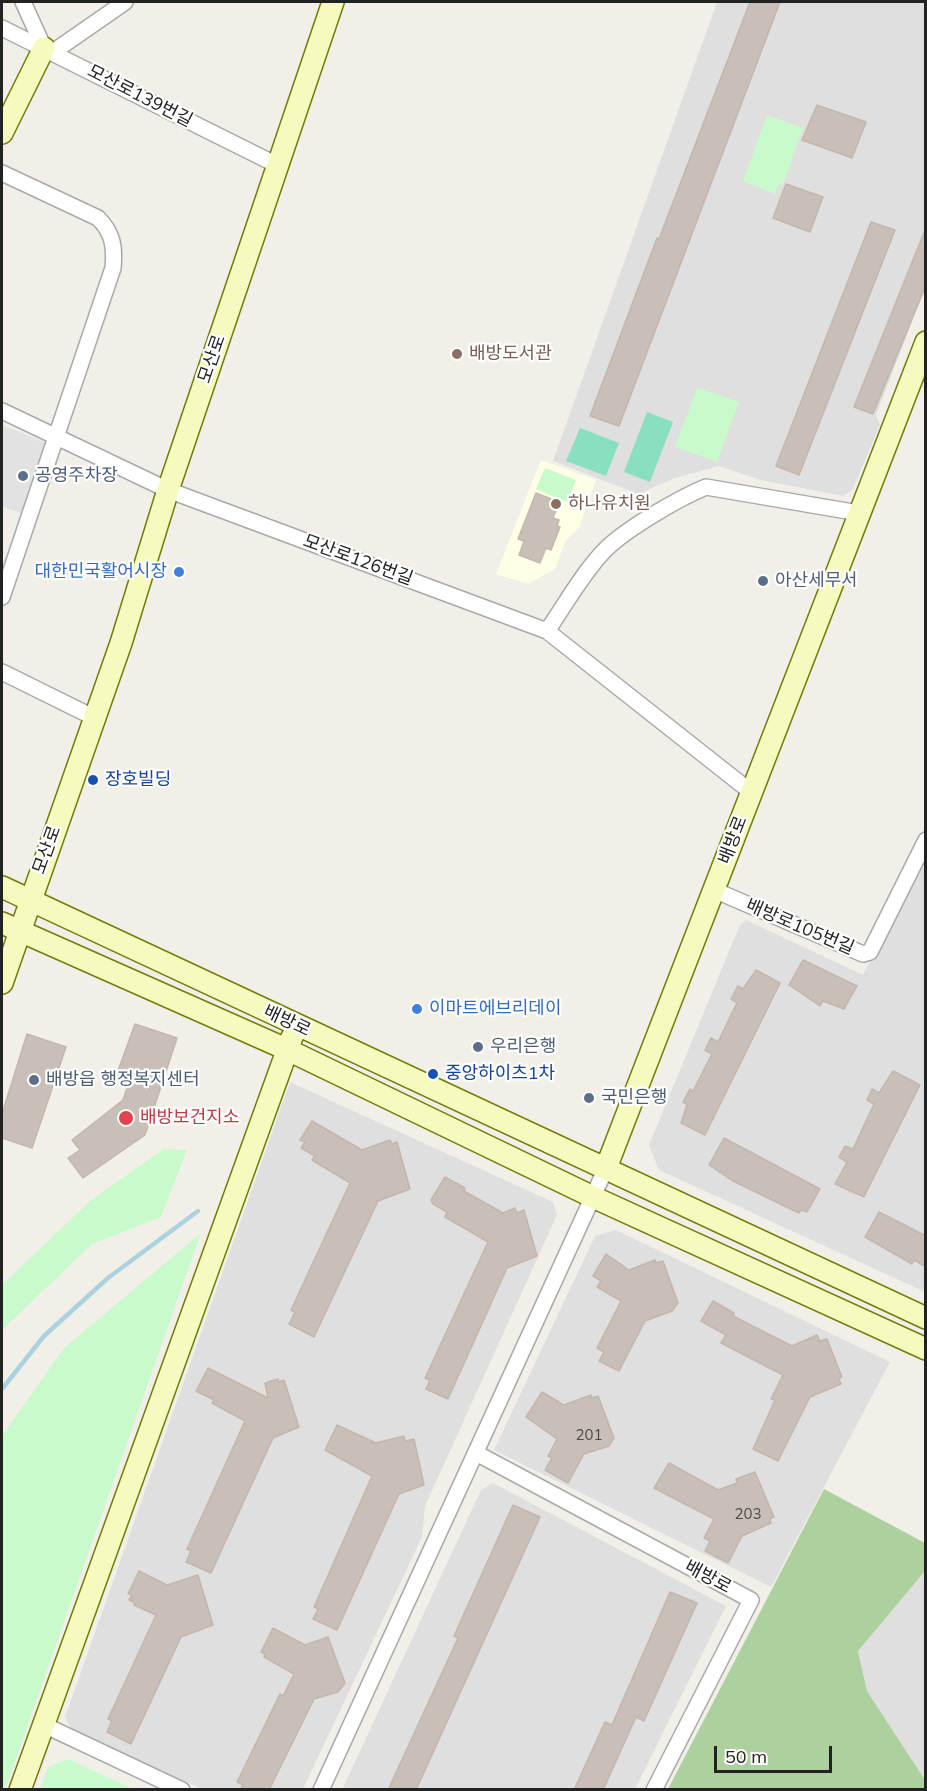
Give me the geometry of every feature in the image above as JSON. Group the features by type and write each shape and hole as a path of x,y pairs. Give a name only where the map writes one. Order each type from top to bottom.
{"street":[{"path":"23,2 48,50"},
{"path":"2,133 48,50 125,2"},
{"name":"모산로","path":"2,982 10,927 28,901 95,718 168,490 333,2"},
{"name":"모산로139번길","path":"2,28 277,165"},
{"path":"2,172 98,218 108,228 115,248 113,268 2,597"},
{"name":"배방로","path":"321,1790 606,1168 926,342"},
{"name":"모산로126번길","path":"2,411 168,490 547,631 751,792"},
{"path":"547,631 601,554 613,542 690,494 706,487 859,513"},
{"path":"2,672 95,718"},
{"name":"배방로105번길","path":"714,890 863,954 870,952 926,840"},
{"name":"배방로","path":"2,886 28,901 926,1318"},
{"name":"배방로","path":"10,927 286,1049 593,1197 926,1349"},
{"path":"20,1790 286,1049 298,1026"},
{"name":"배방로","path":"476,1453 751,1600 654,1790"},
{"path":"42,1724 182,1790"}],"shaded area":[{"path":"717,2 925,2 925,288 876,415 880,425 853,489 844,496 761,480 719,466 675,478 638,494 553,461"},
{"name":"공영주차장","path":"2,425 54,446 30,517 2,506"},
{"name":"하나유치원","path":"541,460 596,480 579,528 566,540 555,569 528,584 496,574"},
{"path":"925,854 925,1292 659,1170 649,1145 739,927 746,920 863,975"},
{"path":"290,1082 553,1202 557,1215 425,1506 422,1537 303,1789 202,1789 72,1731 65,1717"},
{"path":"616,1230 890,1362 771,1587 494,1450 595,1236"},
{"path":"493,1483 726,1606 635,1789 342,1790 481,1490"},
{"path":"925,1571 925,1780 867,1691 858,1650"}],"green space":[{"path":"767,115 803,128 783,185 779,184 775,194 743,181"},
{"path":"697,388 739,402 717,462 675,447"},
{"path":"647,412 673,422 650,482 624,472"},
{"path":"580,428 619,443 606,476 566,461"},
{"path":"545,468 576,480 567,502 536,489"},
{"path":"164,1149 187,1150 161,1217 92,1244 2,1330 2,1285 91,1200"},
{"path":"201,1233 6,1787 2,1785 2,1436 64,1348"},
{"path":"824,1489 925,1543 925,1571 858,1651 867,1691 925,1780 925,1789 668,1789"},
{"path":"68,1759 133,1789 40,1789 48,1767"}],"building":[{"path":"750,2 780,2 619,426 590,416 657,238 659,239"},
{"path":"817,105 866,122 852,158 802,140"},
{"path":"786,184 823,197 810,232 773,218"},
{"path":"871,222 895,230 799,475 776,466"},
{"path":"925,230 926,285 873,414 854,407"},
{"path":"536,493 559,502 553,518 559,520 557,526 560,527 551,550 546,548 540,563 519,555 524,541 518,539"},
{"path":"803,960 857,986 844,1009 823,1001 820,1006 789,985"},
{"path":"756,970 780,983 705,1135 681,1123 687,1105 683,1102 690,1089 693,1091 712,1054 705,1050 711,1038 718,1042 737,1003 731,999 738,986 743,989"},
{"name":"배방보건지소","path":"135,1024 177,1038 145,1135 83,1178 68,1158 80,1150 72,1140 123,1100 128,1085 115,1079"},
{"name":"배방읍 행정복지센터","path":"27,1034 66,1047 32,1148 2,1138 2,1114"},
{"path":"893,1071 920,1085 864,1197 835,1184 847,1162 839,1157 845,1146 853,1149 874,1104 867,1100 872,1089 879,1093"},
{"path":"312,1121 362,1150 390,1140 392,1144 397,1142 410,1189 378,1201 314,1337 289,1324 295,1312 291,1310 350,1183 312,1160 315,1156 301,1148 305,1142 300,1140"},
{"path":"724,1138 820,1189 807,1212 801,1210 799,1213 733,1181 709,1165"},
{"path":"445,1177 465,1188 464,1191 503,1213 515,1208 517,1213 524,1210 537,1256 507,1268 448,1399 426,1389 430,1380 425,1378 488,1242 445,1217 447,1212 433,1204 431,1200"},
{"path":"879,1212 926,1236 926,1267 914,1260 912,1264 865,1237"},
{"path":"606,1254 629,1270 655,1260 656,1263 663,1261 678,1303 672,1311 645,1321 619,1371 599,1361 604,1352 597,1348 621,1301 597,1287 601,1281 593,1276"},
{"path":"713,1301 734,1313 733,1316 792,1346 817,1335 820,1341 827,1339 842,1377 839,1379 841,1384 810,1397 778,1461 753,1449 775,1400 771,1399 783,1375 721,1343 726,1335 701,1321"},
{"path":"208,1368 268,1398 265,1383 278,1379 279,1382 284,1380 299,1427 273,1438 211,1573 186,1562 191,1551 187,1549 245,1421 212,1403 214,1400 196,1391"},
{"path":"542,1392 564,1405 591,1395 592,1398 598,1396 614,1438 609,1446 584,1454 568,1483 545,1470 552,1458 548,1456 557,1439 526,1417"},
{"path":"337,1425 376,1443 404,1436 405,1441 414,1439 424,1485 399,1494 337,1630 313,1619 318,1609 314,1607 372,1476 325,1450"},
{"path":"669,1463 718,1490 737,1483 736,1479 755,1472 774,1517 770,1519 771,1523 742,1536 728,1563 705,1551 710,1541 704,1538 714,1519 654,1488"},
{"path":"513,1505 540,1517 416,1790 388,1790 458,1638 454,1636"},
{"path":"139,1571 167,1585 198,1575 213,1625 181,1637 131,1744 107,1732 112,1721 108,1719 156,1615 134,1605 135,1603 129,1600 132,1595 128,1594"},
{"path":"670,1592 697,1603 644,1721 636,1717 603,1790 574,1790 605,1722 612,1725"},
{"path":"273,1628 305,1645 328,1637 345,1683 338,1692 314,1699 269,1790 240,1790 243,1785 237,1782 280,1694 283,1696 294,1674 264,1657 265,1654 261,1652"}],"waterway":[{"path":"2,1389 44,1336 108,1278 198,1211"}],"place":[{"name":"배방도서관","path":"457,354"},
{"name":"공영주차장","path":"23,476"},
{"name":"하나유치원","path":"556,504"},
{"name":"대한민국활어시장","path":"179,572"},
{"name":"아산세무서","path":"763,581"},
{"name":"장호빌딩","path":"93,780"},
{"name":"이마트에브리데이","path":"417,1009"},
{"name":"우리은행","path":"478,1047"},
{"name":"중앙하이츠1차","path":"433,1074"},
{"name":"배방읍 행정복지센터","path":"34,1080"},
{"name":"국민은행","path":"589,1098"},
{"name":"배방보건지소","path":"126,1118"}]}
